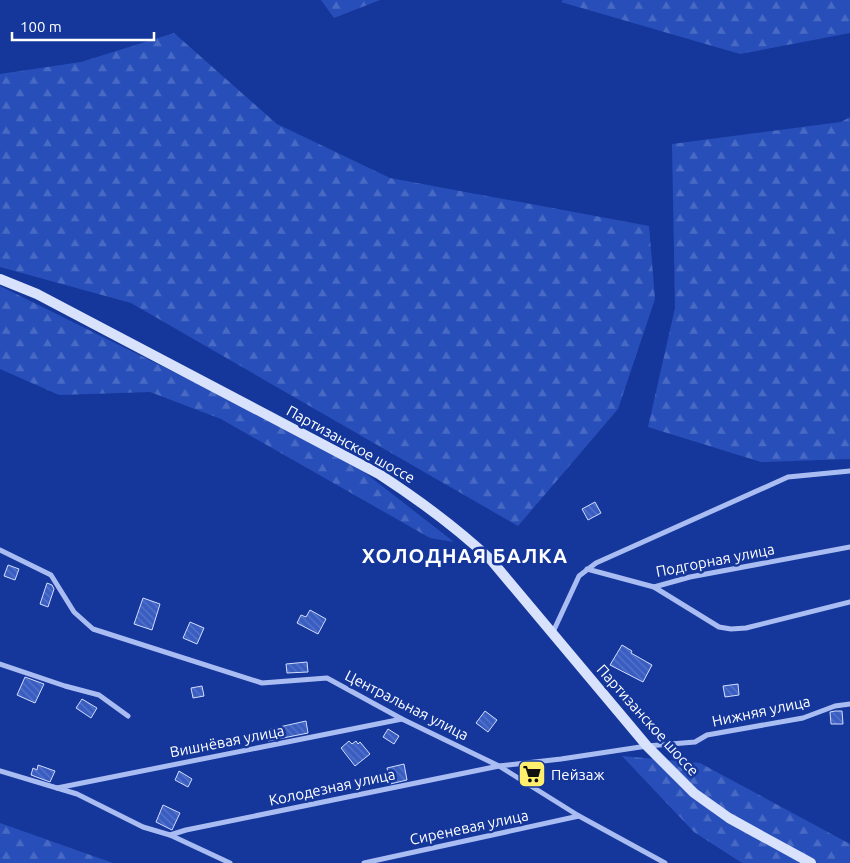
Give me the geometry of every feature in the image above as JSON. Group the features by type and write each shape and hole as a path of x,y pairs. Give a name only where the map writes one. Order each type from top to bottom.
{"main road":[{"name":"Партизанское шоссе","path":"0,279 37,294 379,474 424,503 465,535 491,560 647,746 694,793 722,813 811,863"}],"street":[{"path":"553,632 579,576 596,563 788,477 850,471"},
{"name":"Подгорная улица","path":"587,570 654,587 690,577 850,547"},
{"name":"Центральная улица","path":"0,550 51,575 74,612 94,629 262,683 327,678 402,719 499,766 579,816 666,863"},
{"path":"654,587 719,627 731,630 850,602"},
{"path":"0,664 65,686 99,695 128,716"},
{"name":"Нижняя улица","path":"499,766 647,746 695,742 707,735 803,718 835,706 850,704"},
{"name":"Вишнёвая улица","path":"57,788 402,719"},
{"name":"Колодезная улица","path":"170,834 499,766"},
{"path":"0,771 77,794 143,827 170,834 230,863"},
{"name":"Сиреневая улица","path":"364,863 579,816"}],"green space":[{"path":"321,0 380,0 334,18"},
{"path":"563,0 850,0 850,33 740,54 561,2"},
{"path":"174,33 277,124 390,178 649,226 655,299 618,409 518,526 131,303 0,267 0,74 81,62"},
{"path":"850,117 850,459 761,462 648,427 675,308 672,144 841,122"},
{"path":"0,286 208,389 364,472 454,542 430,538 221,419 150,392 59,395 0,369"},
{"path":"622,756 700,763 850,844 850,863 742,863 694,832"},
{"path":"0,823 113,863 0,863"}],"building":[{"path":"595,502 601,513 588,520 582,509"},
{"path":"8,565 19,569 15,580 4,576"},
{"path":"47,583 52,585 54,589 48,607 40,604"},
{"path":"143,598 160,604 152,630 134,624"},
{"path":"310,610 326,619 318,634 297,623 301,615 306,617"},
{"path":"190,622 204,628 197,644 183,638"},
{"path":"622,645 632,651 631,653 652,665 643,682 610,665"},
{"path":"307,662 308,672 287,673 286,664"},
{"path":"25,677 44,684 35,703 17,695"},
{"path":"738,684 739,695 725,697 723,686"},
{"path":"202,686 204,696 193,698 191,688"},
{"path":"82,699 97,708 91,718 76,708"},
{"path":"485,711 497,720 488,732 476,723"},
{"path":"842,711 843,724 831,724 830,712"},
{"path":"306,721 308,733 268,741 266,730"},
{"path":"388,729 399,736 394,744 383,737"},
{"path":"349,741 352,744 356,741 358,744 360,742 370,754 355,766 341,748"},
{"path":"404,764 407,780 390,784 387,768"},
{"path":"38,765 55,771 50,782 31,775 33,768 37,770"},
{"path":"179,771 192,779 188,787 175,780"},
{"path":"163,805 180,813 172,830 156,822"}],"place":[{"name":"Пейзаж","path":"532,774"}],"district":[{"name":"ХОЛОДНАЯ БАЛКА","path":"465,555"}]}
